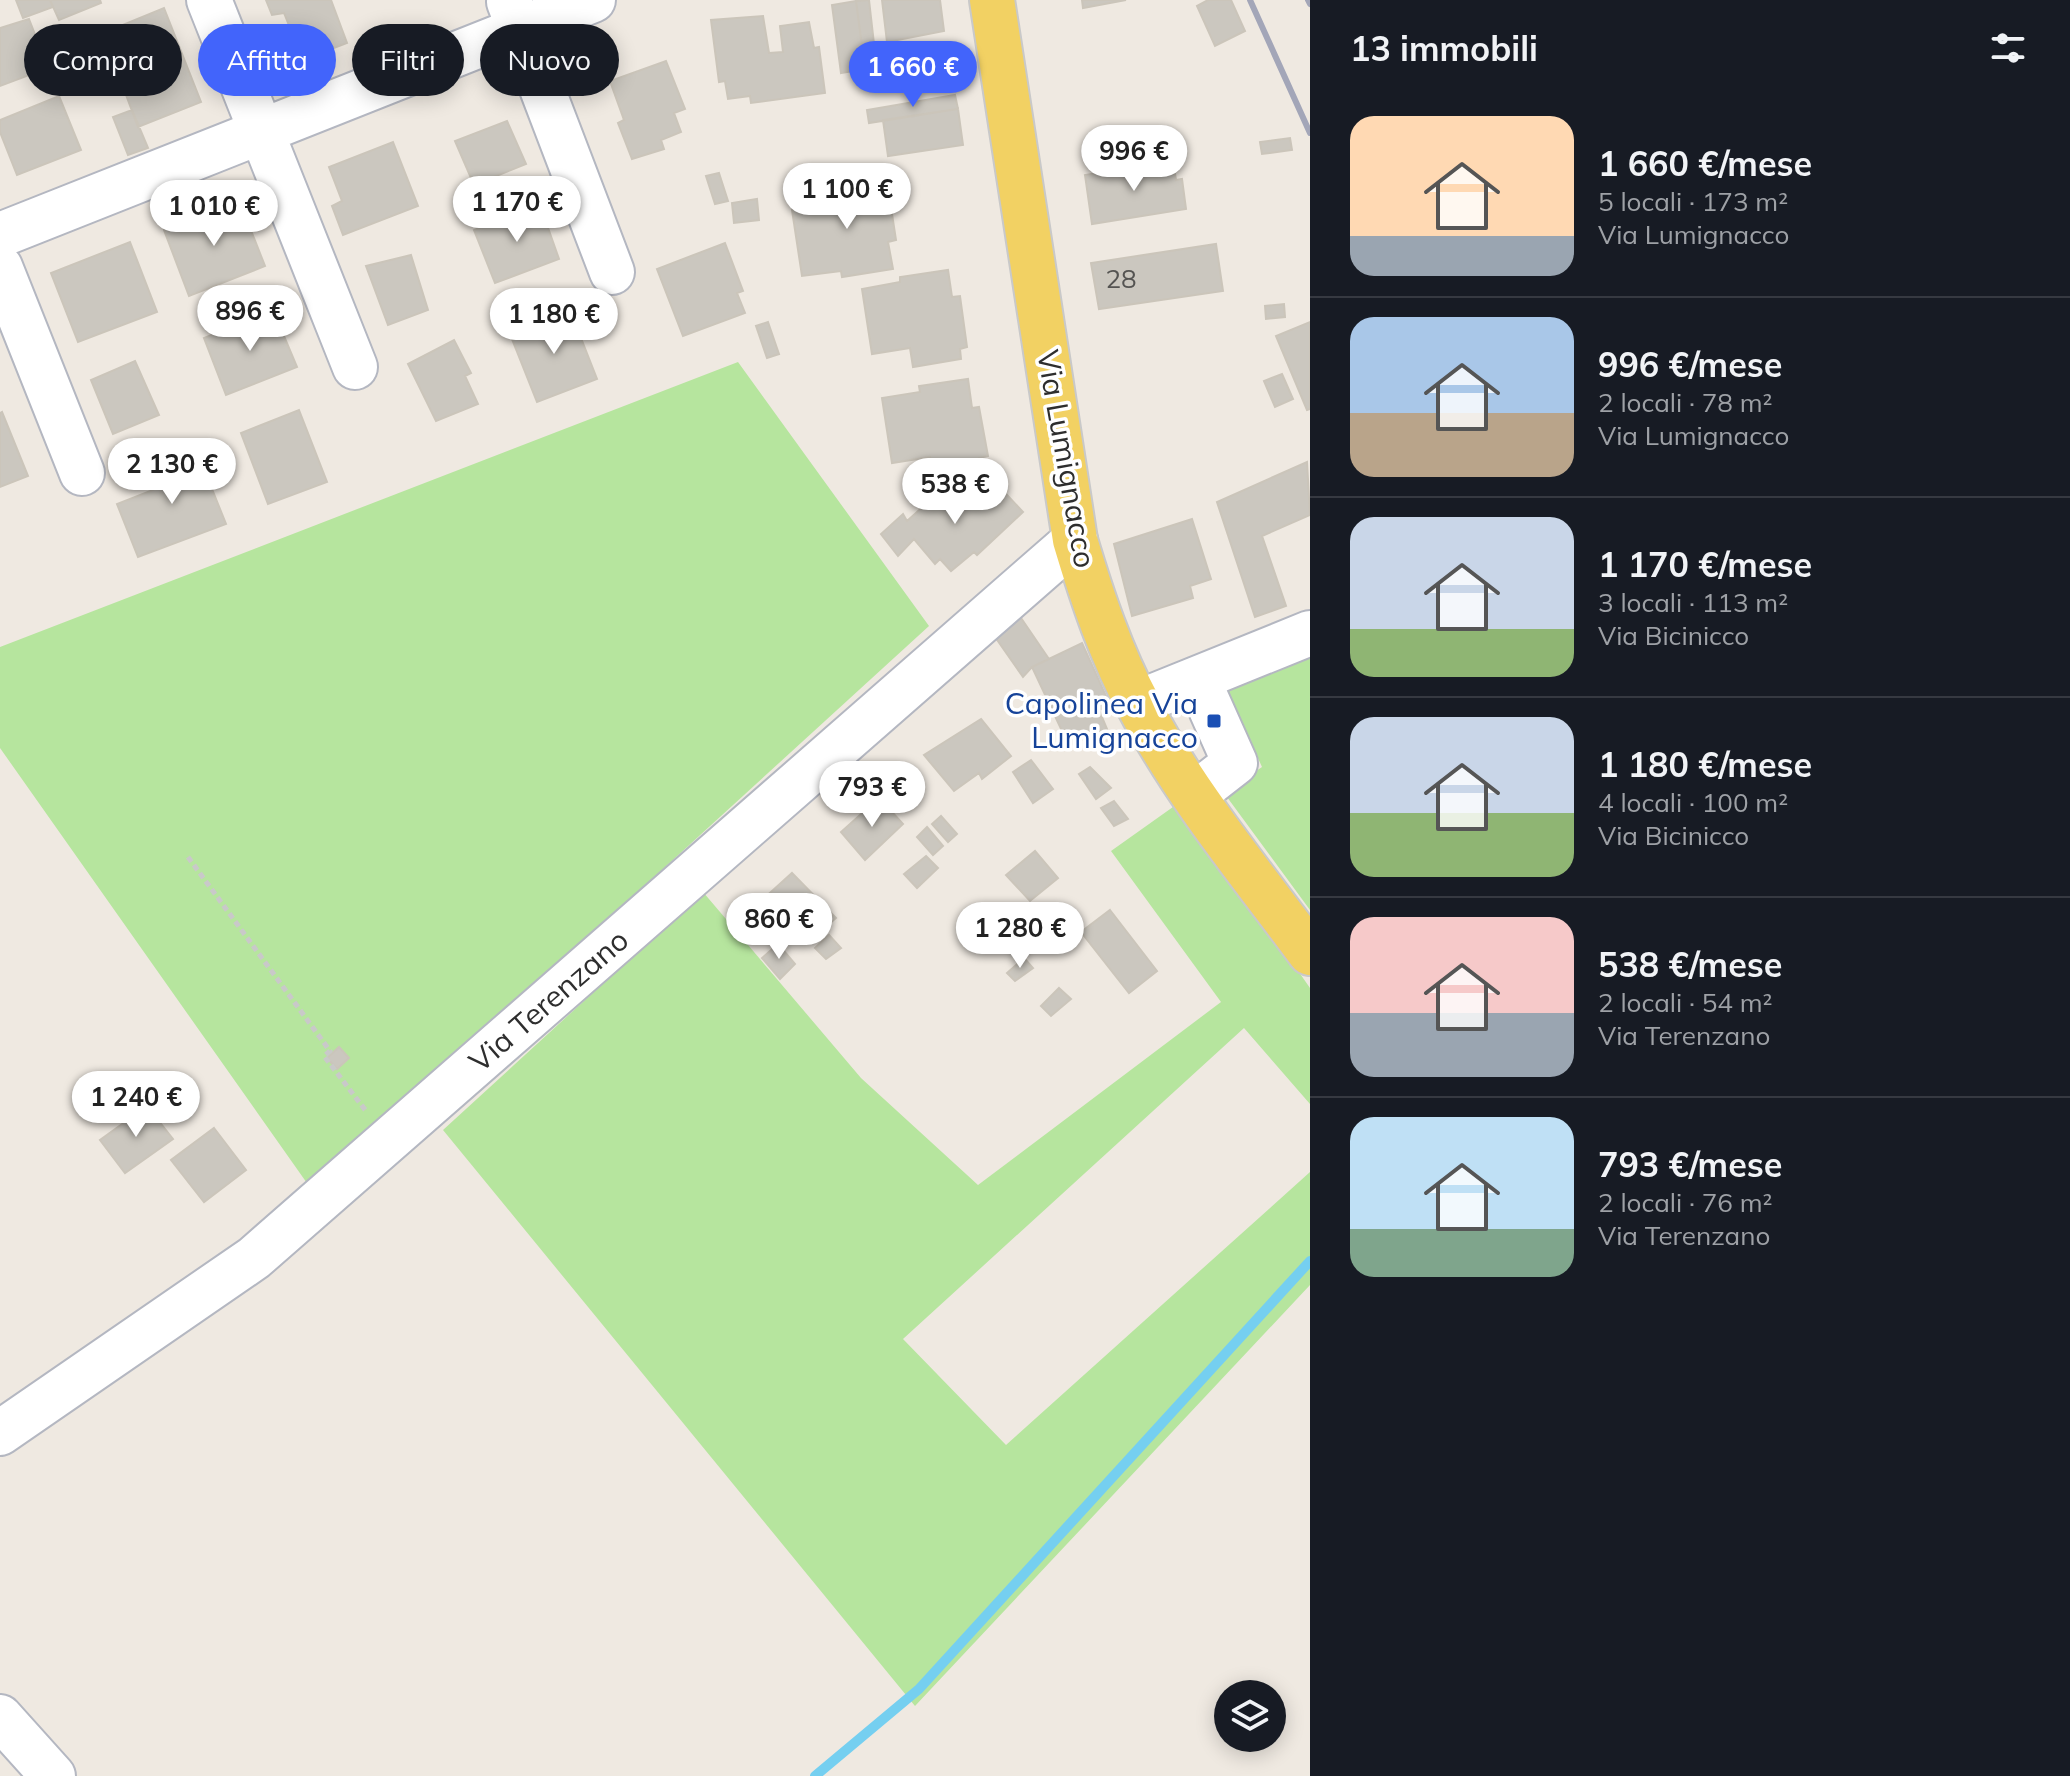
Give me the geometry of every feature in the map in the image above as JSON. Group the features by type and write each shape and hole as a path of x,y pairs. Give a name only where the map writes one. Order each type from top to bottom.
{"main road":[{"name":"Via Lumignacco","path":"992,0 1075,540 1091,592 1137,703 1194,795 1310,953"}],"street":[{"path":"209,0 355,367"},
{"path":"0,235 261,132 514,14 593,0"},
{"path":"514,14 612,272"},
{"path":"0,267 82,473"},
{"name":"Via Terenzano","path":"0,1433 254,1258 1075,540"},
{"path":"1137,703 1310,633"},
{"path":"1194,795 1235,763 1198,680"},
{"path":"0,1717 53,1776"}],"path":[{"path":"188,857 330,1051 324,1056 389,1141"}],"green space":[{"path":"738,362 929,626 398,1111 309,1186 0,748 0,647"},
{"path":"1310,657 1310,910 1224,793 1262,767 1227,689"},
{"path":"1180,802 1310,988 1310,1104 1244,1028 903,1339 1006,1445 1310,1172 1310,1285 915,1706 443,1130 703,892 861,1078 978,1185 1221,1002 1111,851"}],"building":[{"path":"16,0 50,0 53,7 23,18"},
{"path":"50,0 100,0 101,3 59,20"},
{"path":"266,0 331,0 347,43 336,47 336,24 288,24 284,13 272,15"},
{"path":"869,0 874,44 862,46 856,1"},
{"path":"882,0 940,0 944,31 887,42"},
{"path":"1082,0 1126,0 1083,8"},
{"path":"1208,0 1231,0 1245,31 1215,46 1197,6"},
{"path":"856,1 865,69 841,73 832,5"},
{"path":"164,8 170,24 125,24"},
{"path":"763,16 769,53 783,52 780,26 809,22 814,48 819,47 825,93 751,103 750,96 728,99 725,81 719,82 711,20"},
{"path":"29,19 31,24 24,24 24,77 0,86 0,28"},
{"path":"182,54 201,102 138,127 126,96 182,96"},
{"path":"666,61 685,109 674,113 681,132 661,140 664,149 632,159 618,123 624,120 615,96 619,96 619,78"},
{"path":"955,95 958,109 869,123 867,110"},
{"path":"59,96 81,150 17,175 0,132 0,120"},
{"path":"958,109 963,145 888,156 883,120"},
{"path":"132,110 148,148 128,155 113,117"},
{"path":"507,121 526,164 474,185 455,141"},
{"path":"1290,138 1292,150 1262,154 1260,142"},
{"path":"393,142 418,206 343,235 332,206 342,201 329,167"},
{"path":"1173,161 1176,180 1182,179 1186,209 1092,224 1085,175"},
{"path":"719,173 728,201 715,204 706,176"},
{"path":"878,179 879,190 888,188 896,240 888,242 893,269 842,277 841,271 802,276 792,210 829,204 827,186"},
{"path":"757,199 759,220 734,223 732,203"},
{"path":"239,200 265,266 189,296 164,230"},
{"path":"540,205 559,259 495,283 474,230"},
{"path":"130,242 157,312 78,342 51,273"},
{"path":"725,243 743,291 737,293 745,313 683,336 657,269"},
{"path":"1216,244 1223,291 1099,309 1091,263"},
{"path":"411,255 428,310 388,325 366,266"},
{"path":"948,270 952,297 960,296 967,347 960,349 961,359 913,367 910,348 872,354 862,289 900,282 900,277"},
{"path":"1284,304 1285,317 1266,319 1265,306"},
{"path":"273,310 297,367 226,395 204,338"},
{"path":"570,310 597,379 537,402 510,334"},
{"path":"768,322 779,354 767,358 756,326"},
{"path":"1310,322 1310,409 1307,410 1276,336"},
{"path":"454,340 471,373 465,376 478,404 436,421 408,364"},
{"path":"135,361 159,415 113,434 91,380"},
{"path":"1282,374 1293,399 1275,407 1264,381"},
{"path":"968,379 972,408 979,407 988,456 979,458 981,469 933,476 930,457 892,463 882,398 920,392 919,386"},
{"path":"299,410 327,482 268,504 241,433"},
{"path":"0,413 28,476 0,487"},
{"path":"196,449 226,524 138,557 117,504 153,490 145,470"},
{"path":"1307,462 1310,515 1262,536 1286,606 1255,617 1217,502"},
{"path":"993,480 1023,512 977,555 974,552 951,571 940,559 935,564 914,539 898,556 881,534 903,514 907,521 937,494 956,513"},
{"path":"1192,519 1211,579 1190,586 1193,598 1132,616 1114,544"},
{"path":"1019,615 1049,659 1032,667 1023,677 993,634"},
{"path":"1082,643 1110,705 1099,710 1107,729 1069,746 1032,667"},
{"path":"981,719 1011,756 982,779 979,773 954,791 924,755"},
{"path":"1031,760 1053,789 1033,803 1013,772"},
{"path":"1090,767 1111,788 1096,799 1079,774"},
{"path":"879,798 903,824 865,860 841,832"},
{"path":"1114,801 1128,819 1114,826 1101,808"},
{"path":"941,816 957,834 948,842 932,824"},
{"path":"927,827 943,846 933,855 917,837"},
{"path":"1035,851 1058,878 1030,901 1006,875"},
{"path":"926,856 938,868 917,888 904,874"},
{"path":"792,873 836,918 806,944 791,929 787,932 760,902"},
{"path":"1110,910 1157,971 1129,993 1081,932"},
{"path":"829,935 841,948 826,959 815,948"},
{"path":"778,944 795,964 780,979 762,958"},
{"path":"1024,958 1033,968 1015,981 1007,973"},
{"path":"1059,988 1071,999 1051,1016 1041,1006"},
{"path":"339,1047 349,1058 337,1069 327,1058"},
{"path":"147,1106 173,1139 125,1173 100,1140"},
{"path":"214,1128 246,1170 204,1202 171,1160"}],"waterway":[{"path":"815,1776 919,1689 1310,1261"}],"railway":[{"path":"1250,0 1310,133"},
{"path":"1308,0 1310,4"}],"place":[{"name":"Capolinea Via Lumignacco","path":"1214,721"}]}
